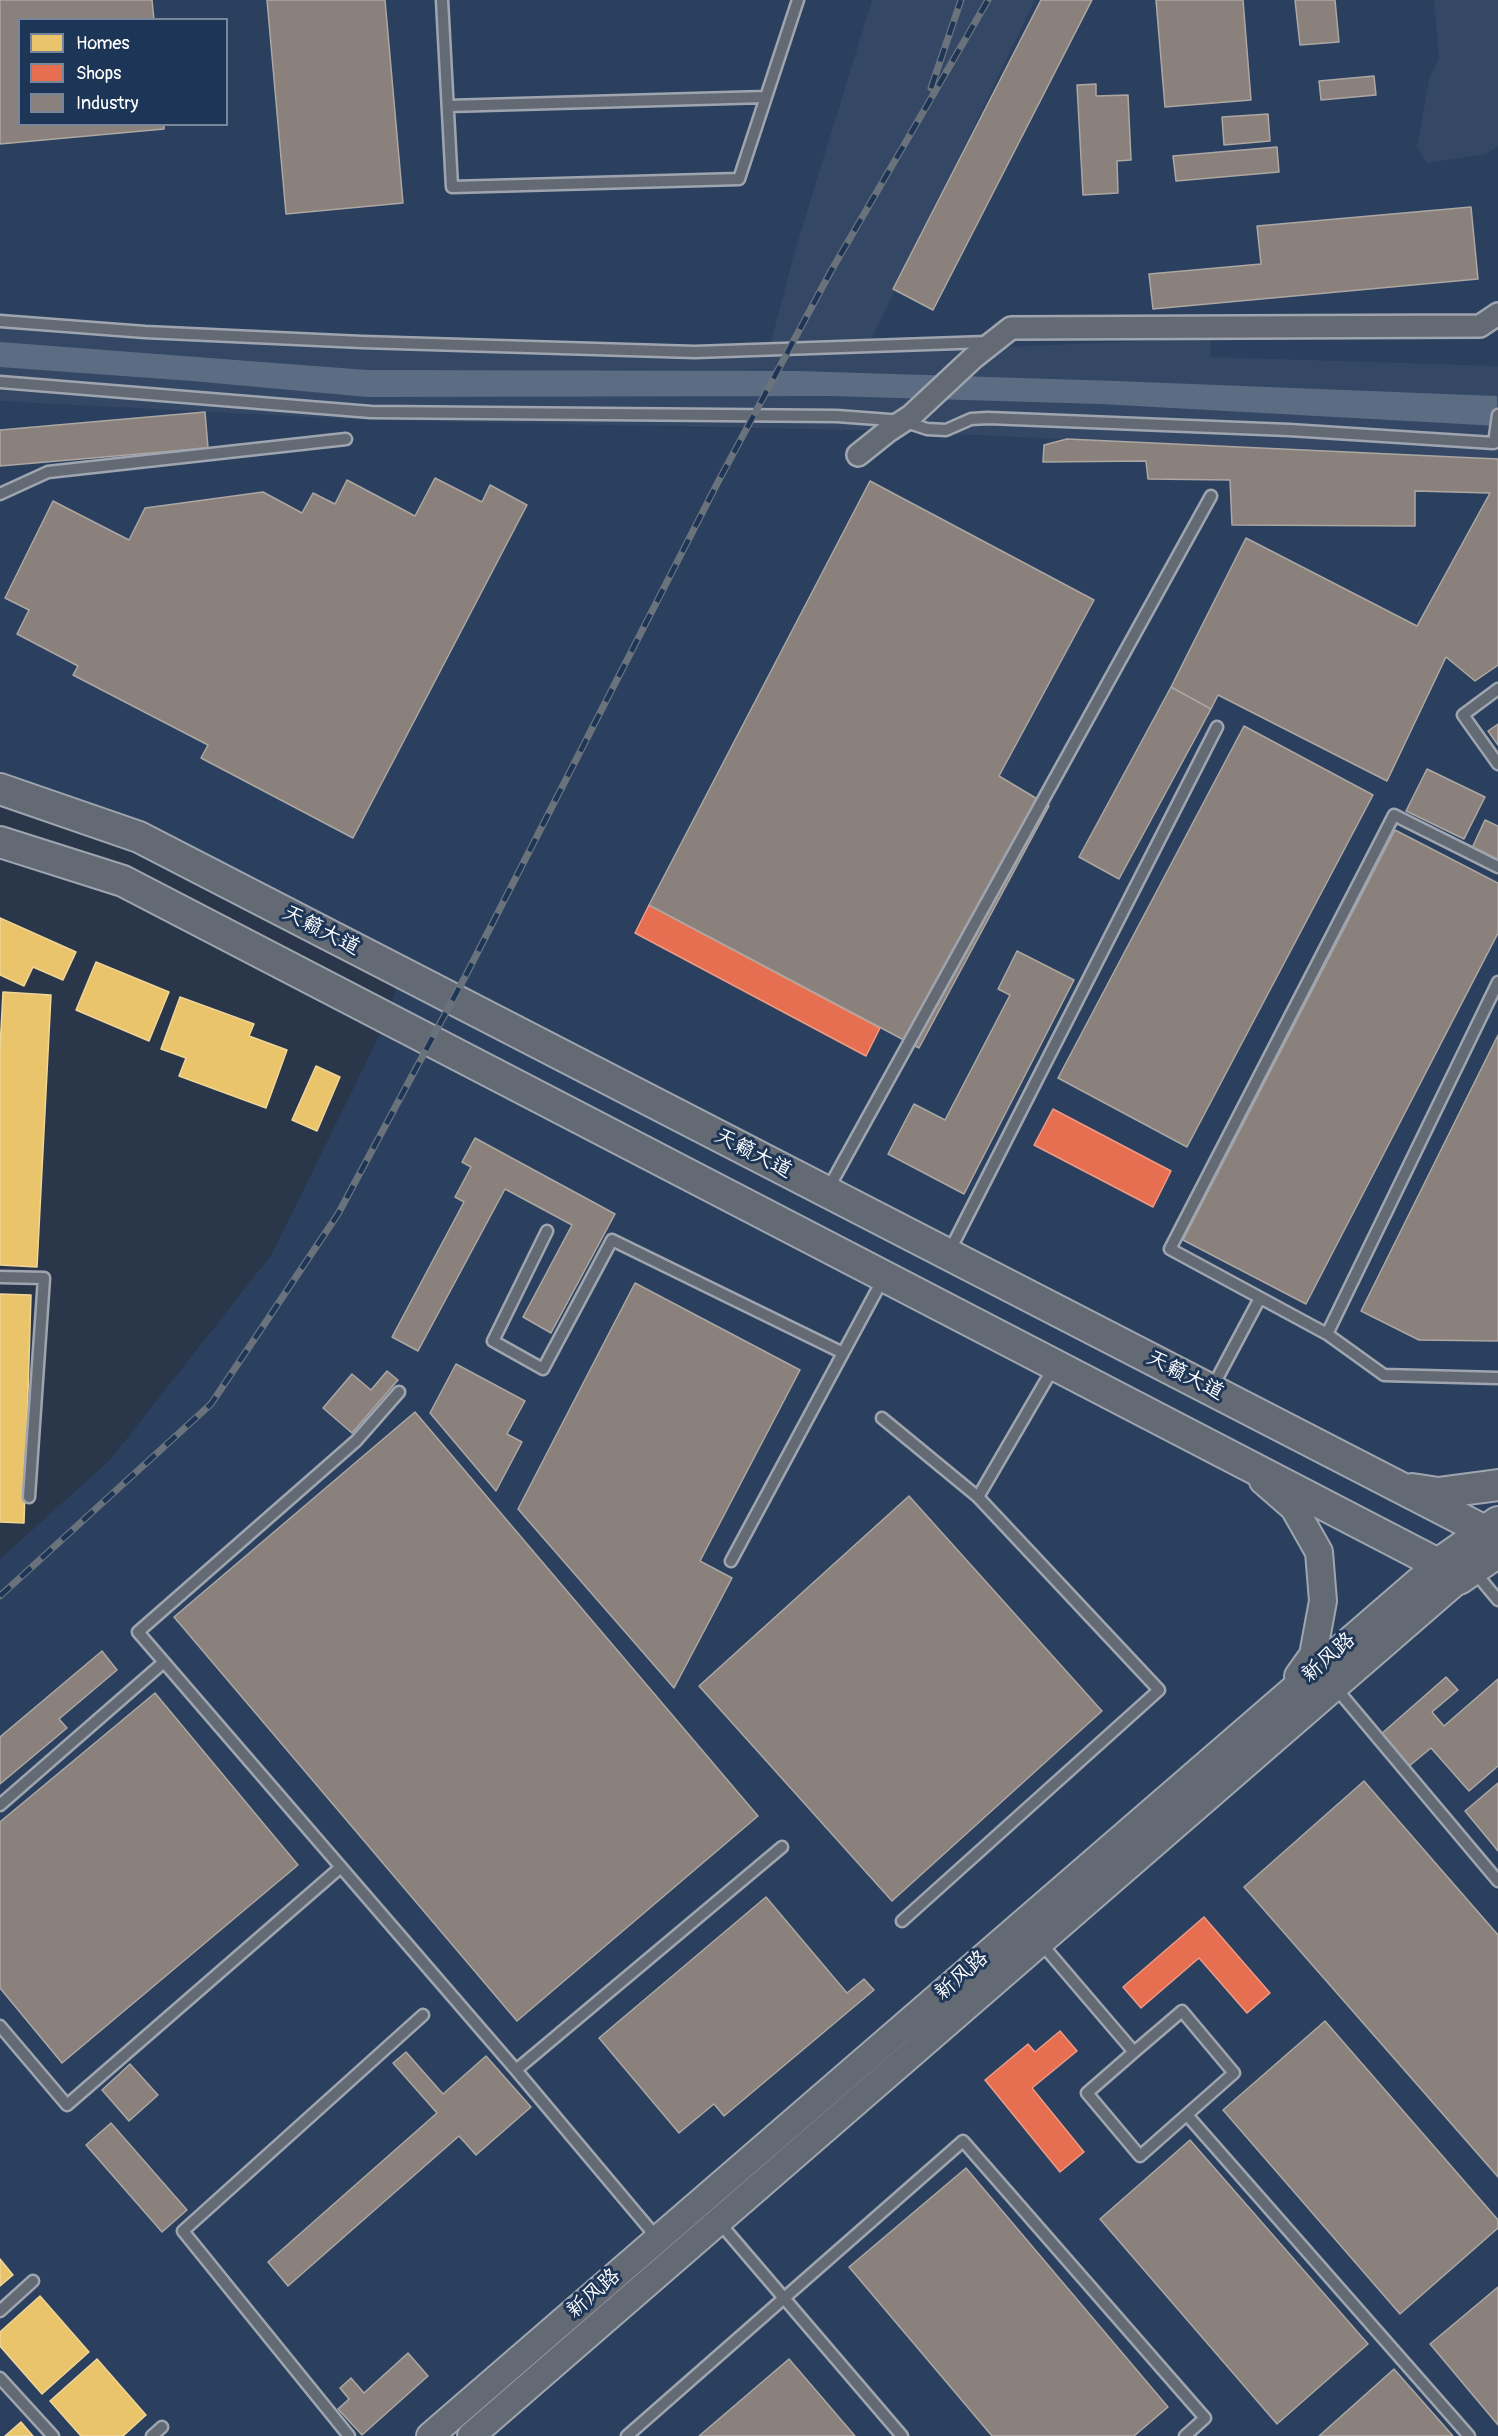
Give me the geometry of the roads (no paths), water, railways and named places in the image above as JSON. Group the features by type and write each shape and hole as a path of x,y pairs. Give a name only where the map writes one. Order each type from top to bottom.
{"main road":[{"name":"天籁大道","path":"0,789 138,837 1495,1536"},
{"path":"0,842 123,881 1238,1460 1457,1571"},
{"path":"1400,1488 1438,1493 1498,1485"},
{"name":"新风路","path":"1457,1571 1495,1536"}],"street":[{"path":"858,456 888,431 907,419 973,358 1011,328 1480,326 1498,314"},
{"path":"1238,1460 1294,1508 1319,1552 1323,1601 1313,1655 1281,1700"},
{"name":"新风路","path":"471,2436 1335,1687 1457,1571"},
{"name":"新风路","path":"430,2436 1281,1700 1457,1571"}],"lane":[{"path":"442,0 452,187 740,179 798,0"},
{"path":"448,106 766,97"},
{"path":"0,321 145,332 362,342 696,352 994,342"},
{"path":"0,382 370,412 837,416 907,419 927,429 946,429 971,418 988,418 1289,430 1494,443 1498,415"},
{"path":"0,494 48,472 346,439"},
{"path":"827,1191 1211,496"},
{"path":"1498,689 1463,716 1498,765"},
{"path":"948,1254 1217,727"},
{"path":"1498,867 1395,815 1170,1249 1327,1334 1384,1375 1498,1378"},
{"path":"1327,1334 1498,982"},
{"path":"547,1231 493,1341 543,1369 612,1240 843,1353"},
{"path":"730,1561 884,1276"},
{"path":"0,1277 44,1278 28,1497"},
{"path":"1211,1390 1260,1298"},
{"path":"978,1497 1055,1365"},
{"path":"399,1392 356,1441 138,1632 516,2070 658,2239"},
{"path":"882,1418 978,1497 1159,1690 902,1921"},
{"path":"1457,1571 1498,1600"},
{"path":"0,1804 164,1662"},
{"path":"1335,1687 1498,1881"},
{"path":"516,2070 782,1847"},
{"path":"0,2026 67,2105 341,1867"},
{"path":"1040,1942 1134,2052"},
{"path":"1182,2011 1234,2073 1140,2156 1088,2092 1134,2052 1182,2011"},
{"path":"349,2436 183,2231 423,2015"},
{"path":"1187,2115 1469,2436"},
{"path":"627,2436 963,2141 1205,2418 1185,2436"},
{"path":"718,2220 902,2436"},
{"path":"0,2311 33,2281"},
{"path":"0,2378 53,2436"},
{"path":"152,2436 162,2427"}],"railway":[{"path":"931,88 961,0"},
{"path":"0,1596 211,1404 338,1214 466,975 718,482 831,271 988,0"}]}
